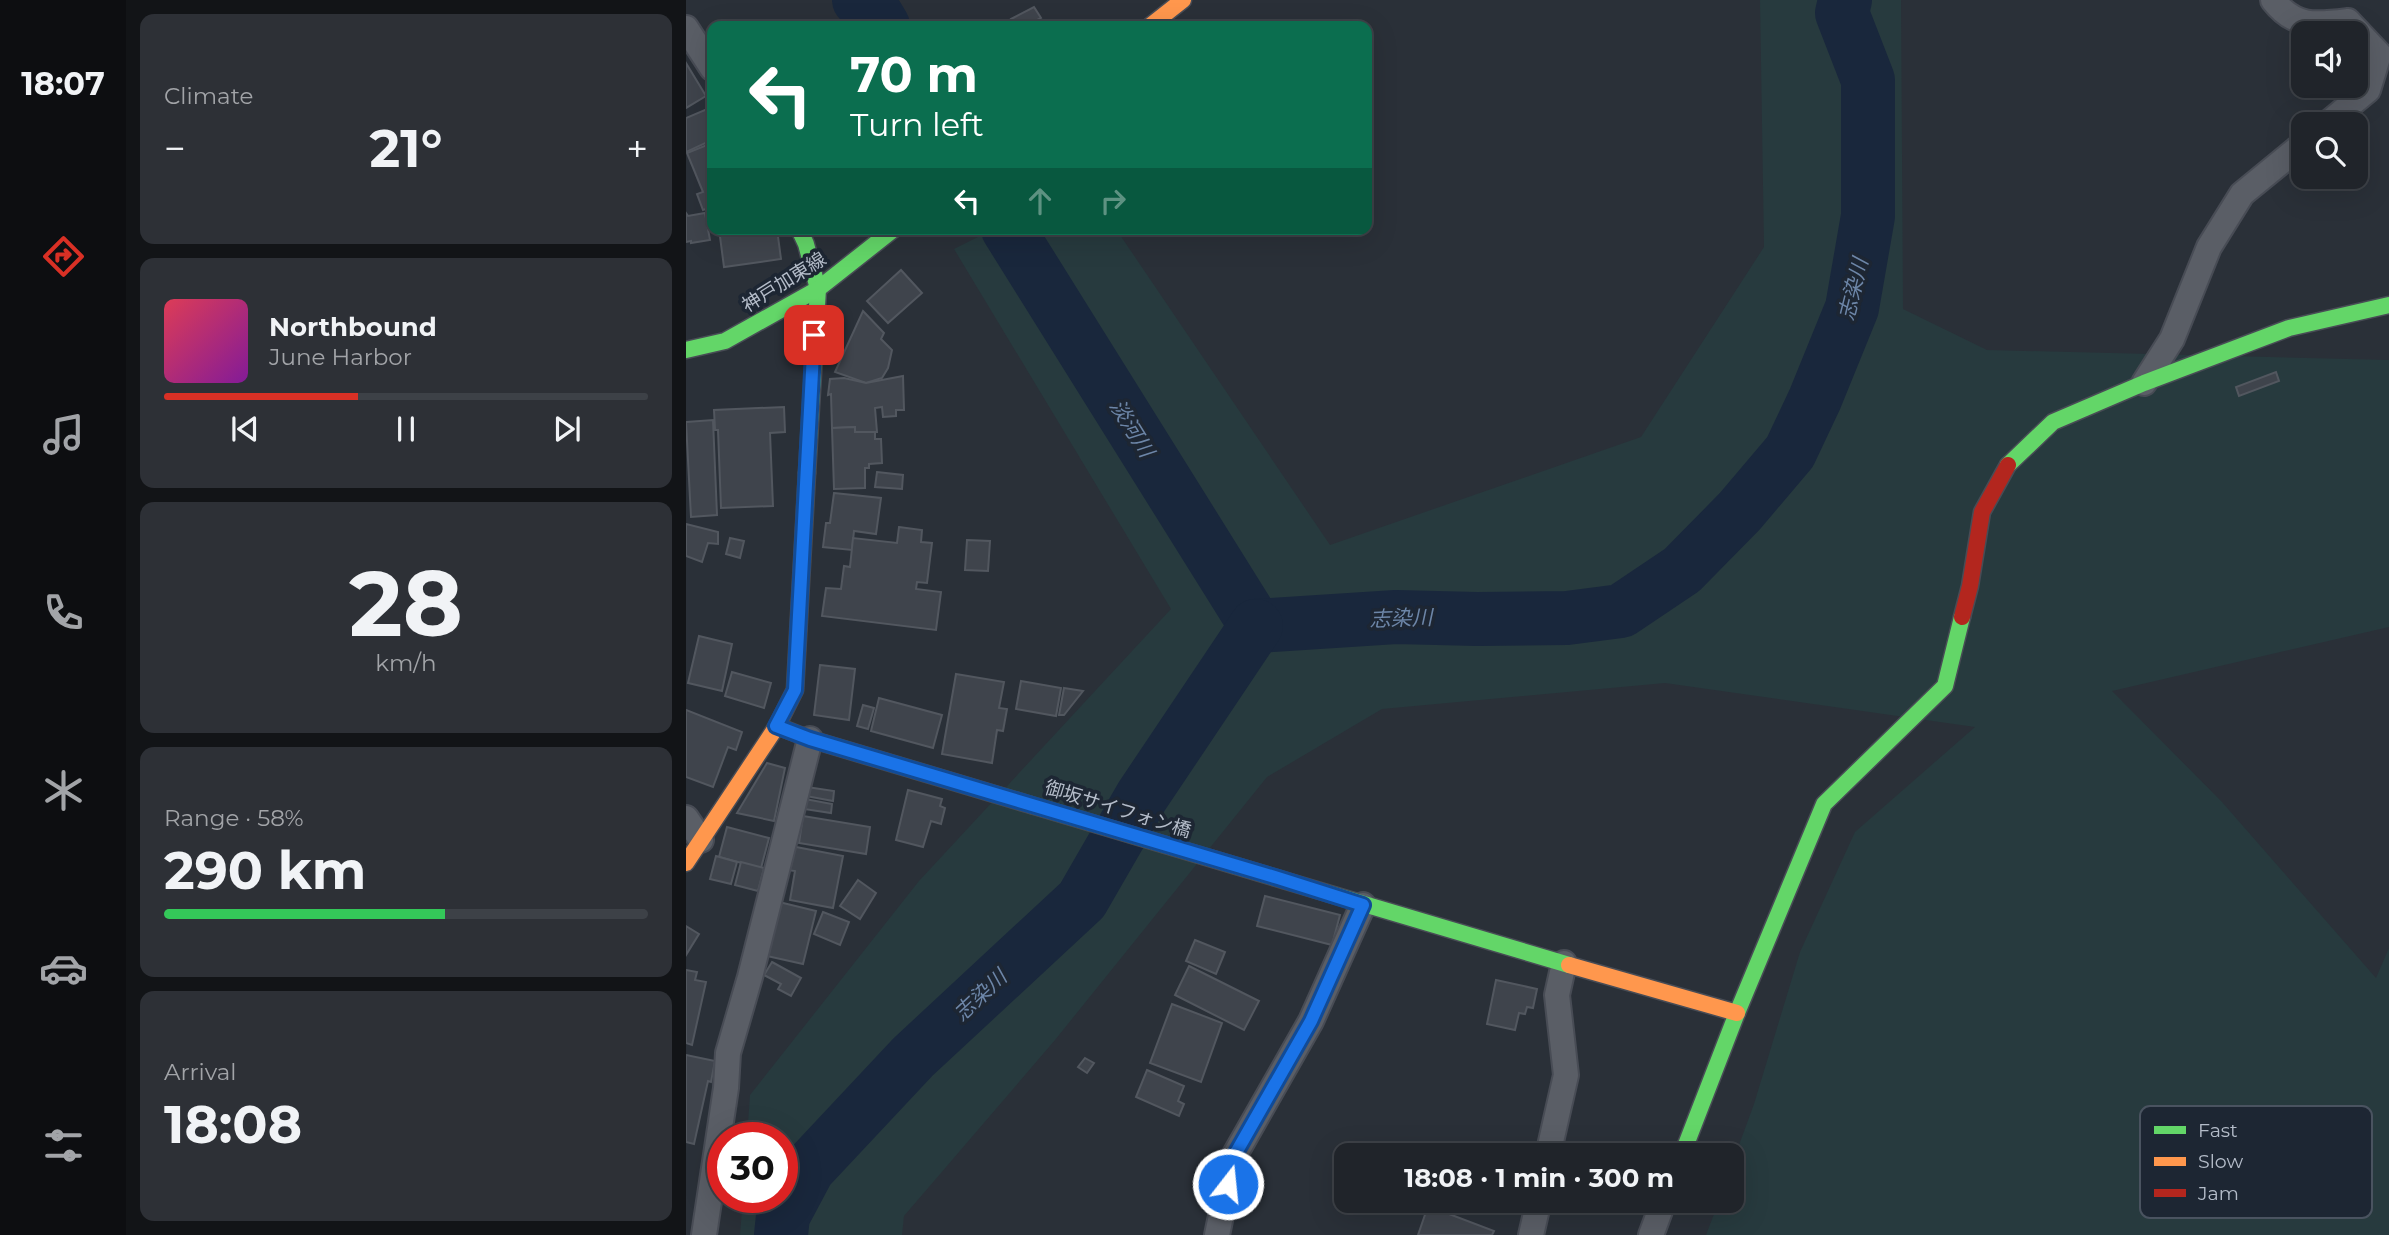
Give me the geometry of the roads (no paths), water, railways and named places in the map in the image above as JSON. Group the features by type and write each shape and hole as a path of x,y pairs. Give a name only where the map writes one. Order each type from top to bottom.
{"street":[{"path":"1156,21 1183,0"},
{"path":"2273,0 2285,15 2317,25 2348,21 2379,54 2368,90 2341,112"},
{"path":"686,28 707,60"},
{"path":"2144,383 2172,339 2209,247 2242,194 2291,154"},
{"path":"686,863 776,726 795,690 818,289 802,235"},
{"name":"神戸加東線","path":"686,350 725,341 818,289 886,235"},
{"path":"1687,1143 1737,1013 1824,804 1945,686 1970,586 1982,512 2007,466 2053,422 2144,383 2289,328 2389,305"},
{"name":"御坂サイフォン橋","path":"776,726 810,739 984,792 1737,1013"},
{"path":"704,1235 726,1088 728,1053 810,739"},
{"path":"686,818 701,840"},
{"path":"1217,1235 1233,1158 1311,1021 1363,905"},
{"path":"1551,1143 1566,1076 1557,995 1564,963"},
{"path":"1531,1235 1536,1213"},
{"path":"1651,1235 1659,1213"}],"waterway":[{"name":"淡河川","path":"859,0 880,21"},
{"name":"志染川","path":"1256,626 1396,617 1567,618 1621,611 1682,570 1740,511 1790,452 1852,308 1868,216 1868,80 1842,13 1845,0"},
{"name":"淡河川","path":"1012,235 1256,626"},
{"name":"志染川","path":"781,1235 783,1216 808,1169 913,1057 1082,900 1142,796 1256,626"}]}
